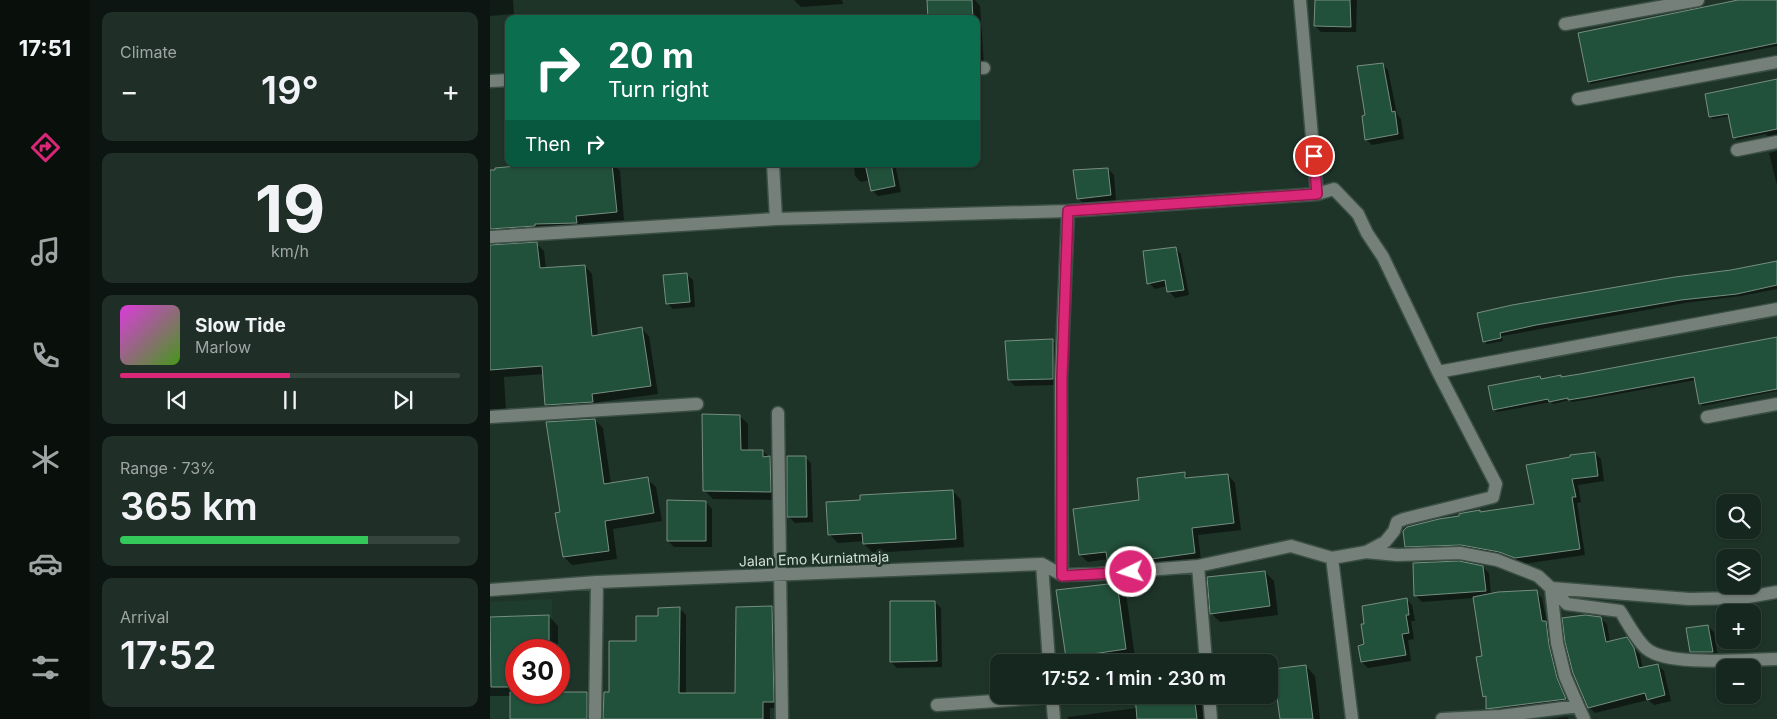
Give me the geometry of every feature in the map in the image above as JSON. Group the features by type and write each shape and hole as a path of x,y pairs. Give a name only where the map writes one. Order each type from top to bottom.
{"street":[{"path":"1300,0 1317,194"},
{"path":"1565,24 1698,0"},
{"path":"1578,99 1777,62"},
{"path":"490,81 505,80"},
{"path":"1737,150 1777,142"},
{"path":"773,167 776,219"},
{"path":"490,237 776,219 1068,211 1317,194 1334,189 1358,214 1382,257 1438,372 1496,484 1494,497 1397,522 1394,531 1385,542 1366,552"},
{"path":"1062,576 1062,378 1068,211"},
{"path":"1438,372 1777,310"},
{"path":"490,417 697,404"},
{"path":"1707,417 1777,404"},
{"path":"778,413 782,719"},
{"path":"1042,564 1062,576 1198,566 1291,546 1332,558 1366,552 1397,555 1460,553 1497,560 1538,576 1567,604 1620,611 1646,649 1659,657 1685,661 1777,658"},
{"path":"1332,558 1352,719"},
{"path":"1042,564 1048,654"},
{"name":"Jalan Emo Kurniatmaja","path":"490,590 597,582 1042,564"},
{"path":"1198,566 1205,654"},
{"path":"595,719 597,582"},
{"path":"1550,588 1689,599 1742,598 1777,592"},
{"path":"1550,588 1557,643 1565,676 1584,719"},
{"path":"937,705 990,701"},
{"path":"1053,704 1054,719"},
{"path":"1209,704 1210,719"},
{"path":"1442,719 1501,716 1578,706"}],"shaded area":[{"path":"552,599 552,639 505,639 505,704 532,704 551,719 490,719 490,602"}],"building":[{"path":"927,0 972,0 973,15 928,15"},
{"path":"1315,0 1350,0 1351,27 1314,26"},
{"path":"1738,0 1777,0 1777,43 1588,82 1578,33"},
{"path":"1383,63 1392,112 1395,111 1398,134 1365,140 1362,116 1365,115 1357,66"},
{"path":"1777,79 1777,129 1733,138 1728,114 1709,117 1705,94"},
{"path":"612,167 617,212 576,216 577,223 535,224 535,226 490,229 490,170 495,170 495,168"},
{"path":"866,167 892,167 895,186 871,191"},
{"path":"1108,168 1111,195 1077,199 1073,170"},
{"path":"537,242 540,268 585,265 592,336 642,327 651,386 592,394 593,402 545,405 542,366 490,370 490,245"},
{"path":"1176,247 1184,290 1167,292 1165,280 1147,284 1143,251"},
{"path":"1777,261 1777,285 1737,294 1681,300 1536,325 1500,333 1501,338 1483,342 1477,313 1512,305"},
{"path":"687,273 690,302 666,304 663,275"},
{"path":"1777,337 1777,389 1699,404 1694,377 1587,397 1549,402 1548,399 1493,410 1488,386 1540,376 1541,379 1580,374"},
{"path":"1053,339 1053,379 1008,380 1005,341"},
{"path":"702,414 740,415 741,450 763,450 763,457 770,456 771,492 703,491"},
{"path":"595,419 604,484 648,477 654,513 605,521 609,551 563,557 555,513 560,512 546,422"},
{"path":"1595,452 1598,476 1572,479 1576,497 1572,497 1580,549 1515,558 1499,552 1461,545 1405,547 1403,531 1407,527 1459,516 1459,514 1463,513 1534,504 1526,465 1570,457 1570,455"},
{"path":"787,456 806,456 807,517 787,517"},
{"path":"1185,472 1185,478 1228,474 1234,523 1192,528 1195,553 1108,565 1106,552 1079,555 1073,509 1139,500 1137,478"},
{"path":"953,490 956,539 863,544 862,533 828,535 826,502 860,500 860,495"},
{"path":"667,500 706,501 706,541 667,541"},
{"path":"1459,561 1483,566 1486,591 1414,596 1413,563"},
{"path":"1265,571 1270,606 1210,614 1207,577"},
{"path":"1117,583 1126,649 1093,654 1065,654 1056,590"},
{"path":"1537,590 1542,621 1546,621 1549,645 1557,678 1566,699 1486,709 1486,696 1483,697 1476,657 1482,656 1473,597 1498,592"},
{"path":"1407,598 1409,615 1406,615 1409,633 1402,634 1406,655 1361,662 1358,646 1364,644 1361,624 1364,624 1362,606"},
{"path":"890,601 935,601 937,661 890,662"},
{"path":"772,606 774,702 763,702 763,719 603,719 604,692 609,692 609,641 636,641 636,616 658,616 658,608 680,607 679,693 735,693 736,607"},
{"path":"549,615 549,639 505,639 505,687 491,687 490,617"},
{"path":"1585,615 1601,617 1606,642 1627,637 1634,648 1639,668 1658,664 1665,695 1647,700 1645,693 1588,708 1573,673 1565,642 1562,618"},
{"path":"1708,625 1713,652 1690,652 1686,628"},
{"path":"1306,665 1313,719 1280,719 1278,704 1278,668"},
{"path":"570,692 587,692 587,719 510,719 510,704 570,704"},
{"path":"1136,704 1195,704 1197,719 1137,719"}],"route":[{"path":"1131,572 1062,576 1062,378 1068,211 1317,194 1314,156"}]}
